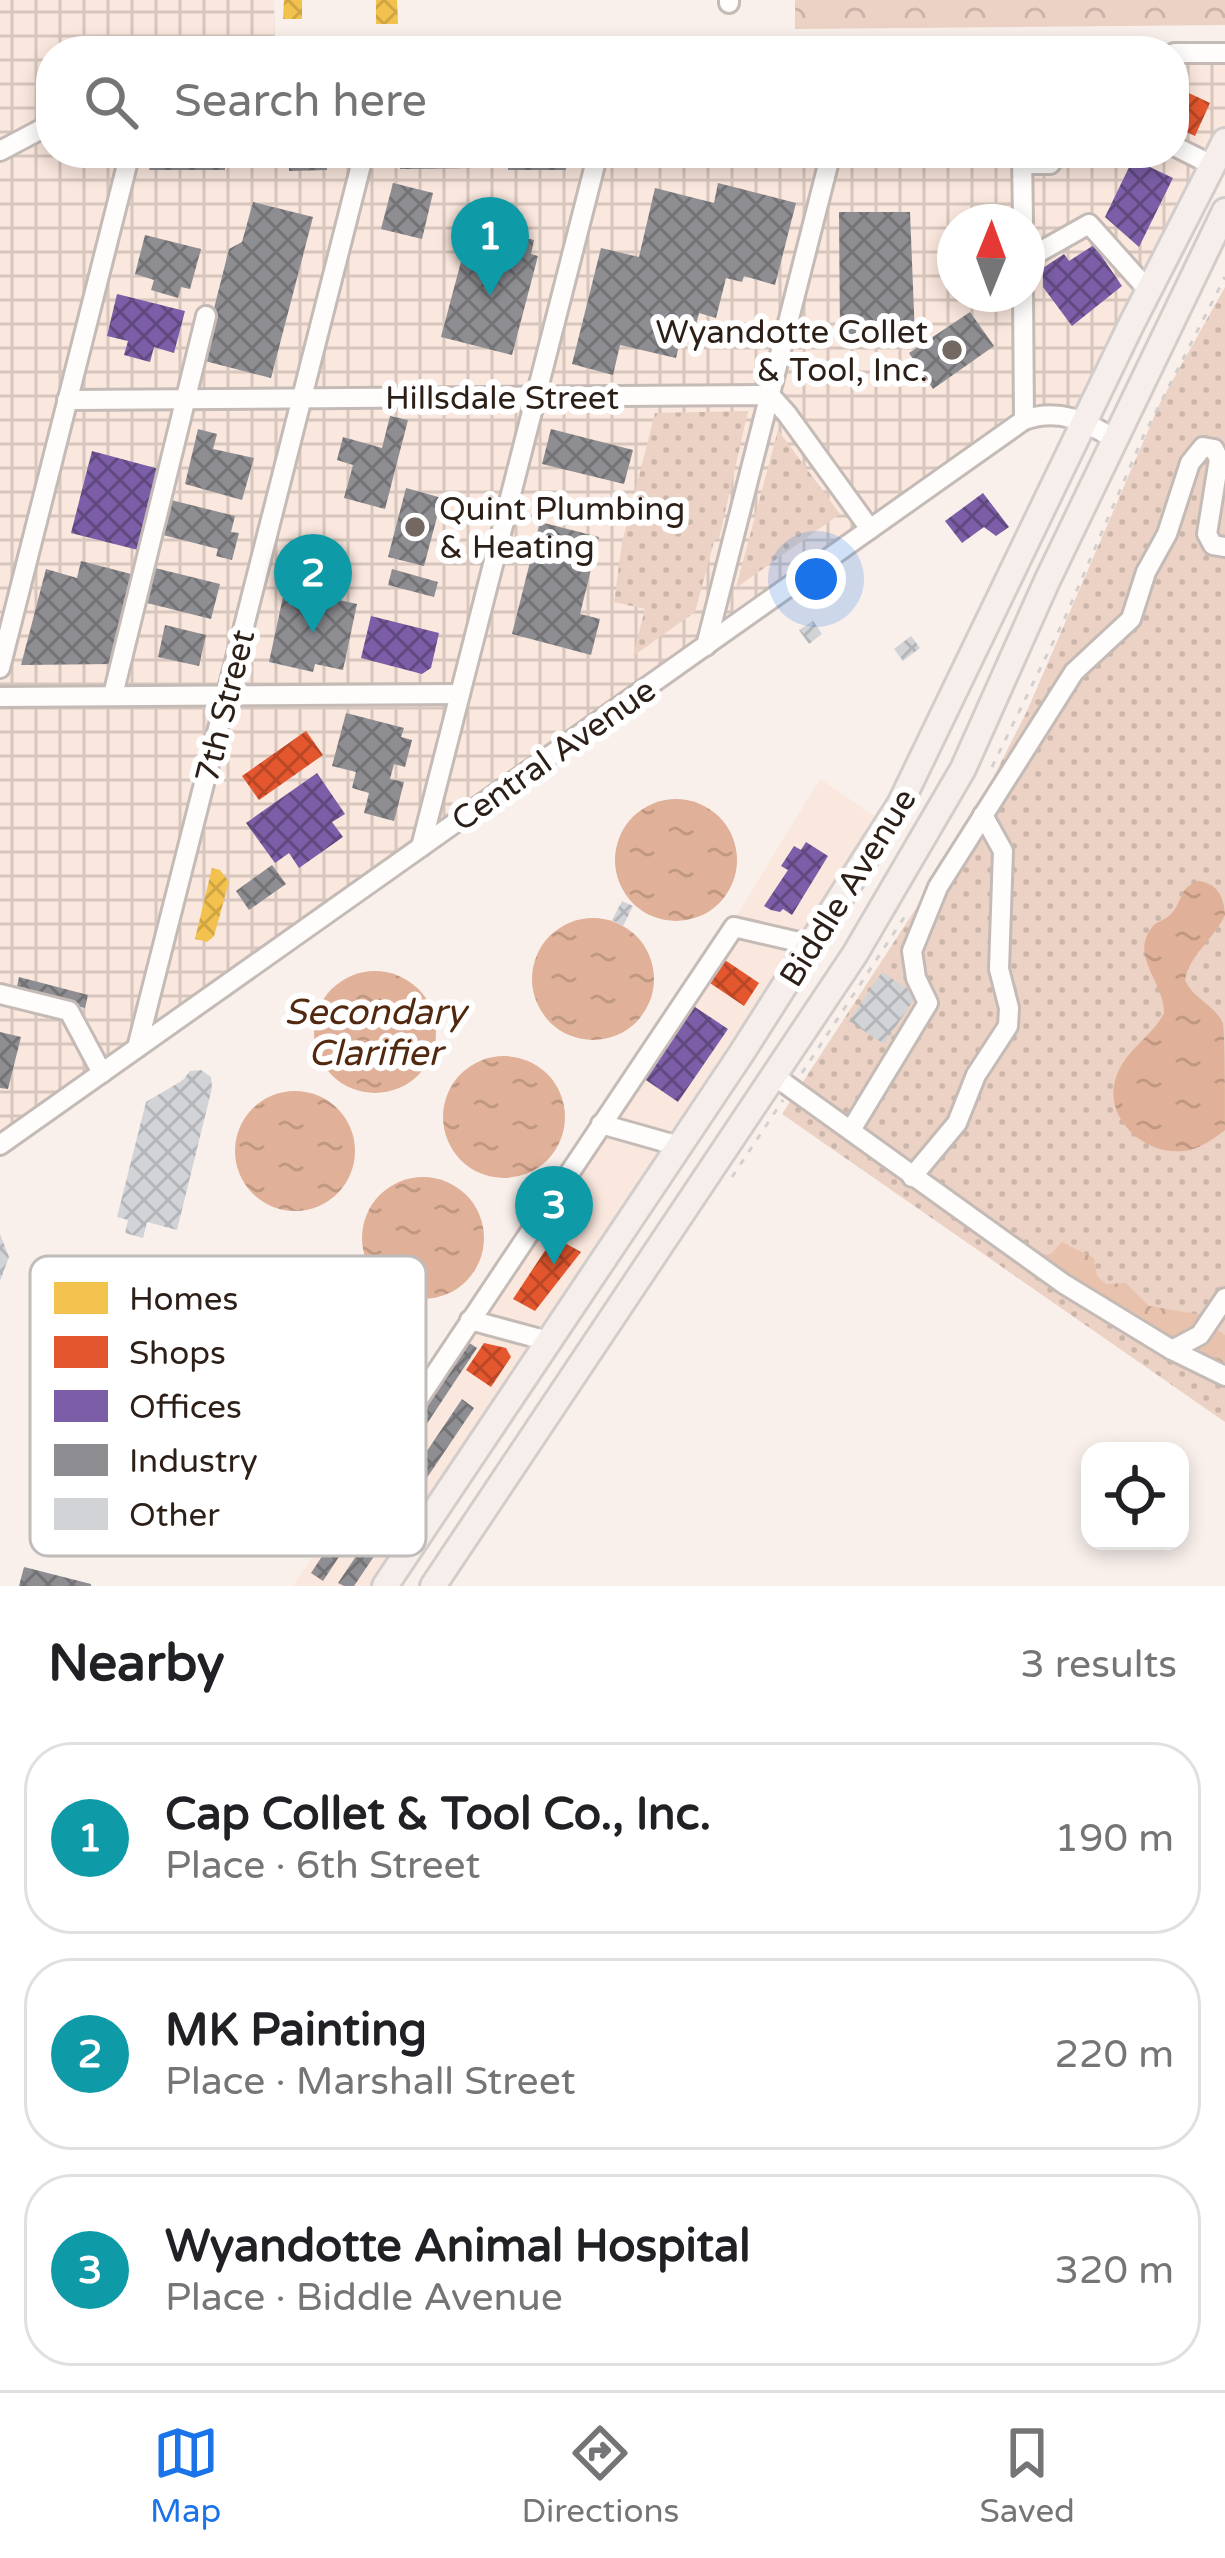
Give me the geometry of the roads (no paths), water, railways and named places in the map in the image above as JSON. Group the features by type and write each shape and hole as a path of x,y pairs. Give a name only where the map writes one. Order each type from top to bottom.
{"main road":[{"name":"Biddle Avenue","path":"426,1537 525,1376 874,849 929,751 1148,290 1225,141"},
{"name":"Biddle Avenue","path":"434,1586 855,954 963,769 1047,581 1225,211"},
{"path":"929,751 963,769"},
{"path":"741,1054 773,1075"},
{"path":"525,1376 554,1403"},
{"name":"Biddle Avenue","path":"398,1582 414,1556"}],"street":[{"path":"1189,53 1225,52"},
{"path":"0,151 36,132"},
{"path":"1189,154 1212,165"},
{"path":"0,668 126,168"},
{"name":"7th Street","path":"137,1048 360,168"},
{"path":"421,847 594,168"},
{"path":"706,646 828,168"},
{"path":"1022,168 1023,204"},
{"path":"1045,249 1089,224 1148,290"},
{"path":"1023,312 1024,420 1044,413 1085,423 1117,440"},
{"path":"113,695 206,316"},
{"path":"770,395 870,529"},
{"name":"Hillsdale Street","path":"68,400 770,395"},
{"name":"Central Avenue","path":"0,1145 1024,420"},
{"path":"851,1130 928,1003 916,978 912,951 938,886 1074,672 1131,619 1146,572 1167,534 1190,463 1204,447 1214,449 1219,459 1207,534 1214,545 1225,547"},
{"path":"0,697 460,694"},
{"path":"912,1177 957,1123 976,1075 1008,1026 1009,1008 999,969 1003,851 984,818"},
{"path":"426,1386 734,927 812,945"},
{"path":"0,994 69,1011 102,1073"},
{"path":"773,1075 1064,1284 1172,1350 1225,1376"},
{"path":"601,1124 679,1146"},
{"path":"1172,1350 1200,1335 1225,1298"},
{"path":"470,1320 548,1341"}],"water":[{"path":"676,799 699,804 719,817 732,837 737,860 732,883 719,903 699,916 676,921 653,916 633,903 620,883 615,860 620,837 633,817 653,804"},
{"path":"1199,881 1219,892 1225,915 1185,980 1223,1023 1225,1130 1195,1149 1169,1151 1131,1132 1113,1095 1124,1061 1164,1013 1146,958 1147,936 1174,910 1184,891"},
{"name":"Secondary Clarifier","path":"593,918 616,923 636,936 649,956 654,979 649,1002 636,1022 616,1035 593,1040 570,1035 550,1022 537,1002 532,979 537,956 550,936 570,923"},
{"name":"Secondary Clarifier","path":"375,971 398,976 418,989 431,1009 436,1032 431,1055 418,1075 398,1088 375,1093 352,1088 332,1075 319,1055 314,1032 319,1009 332,989 352,976"},
{"name":"Secondary Clarifier","path":"504,1056 527,1061 547,1074 560,1094 565,1117 560,1140 547,1160 527,1173 504,1178 481,1173 461,1160 448,1140 443,1117 448,1094 461,1074 481,1061"},
{"name":"Secondary Clarifier","path":"295,1091 318,1096 337,1109 350,1128 355,1151 350,1174 337,1193 318,1206 295,1211 272,1206 253,1193 240,1174 235,1151 240,1128 253,1109 272,1096"},
{"path":"423,1177 446,1182 466,1195 482,1226 482,1250 473,1272 457,1288 426,1298 426,1256 366,1256 362,1238 367,1215 380,1195 400,1182"}],"place":[{"name":"Cap Collet & Tool Co., Inc.","path":"490,296"},
{"name":"Wyandotte Collet & Tool, Inc.","path":"952,350"},
{"name":"Quint Plumbing & Heating","path":"415,527"},
{"name":"MK Painting","path":"313,633"},
{"name":"Wyandotte Animal Hospital","path":"554,1265"}]}
